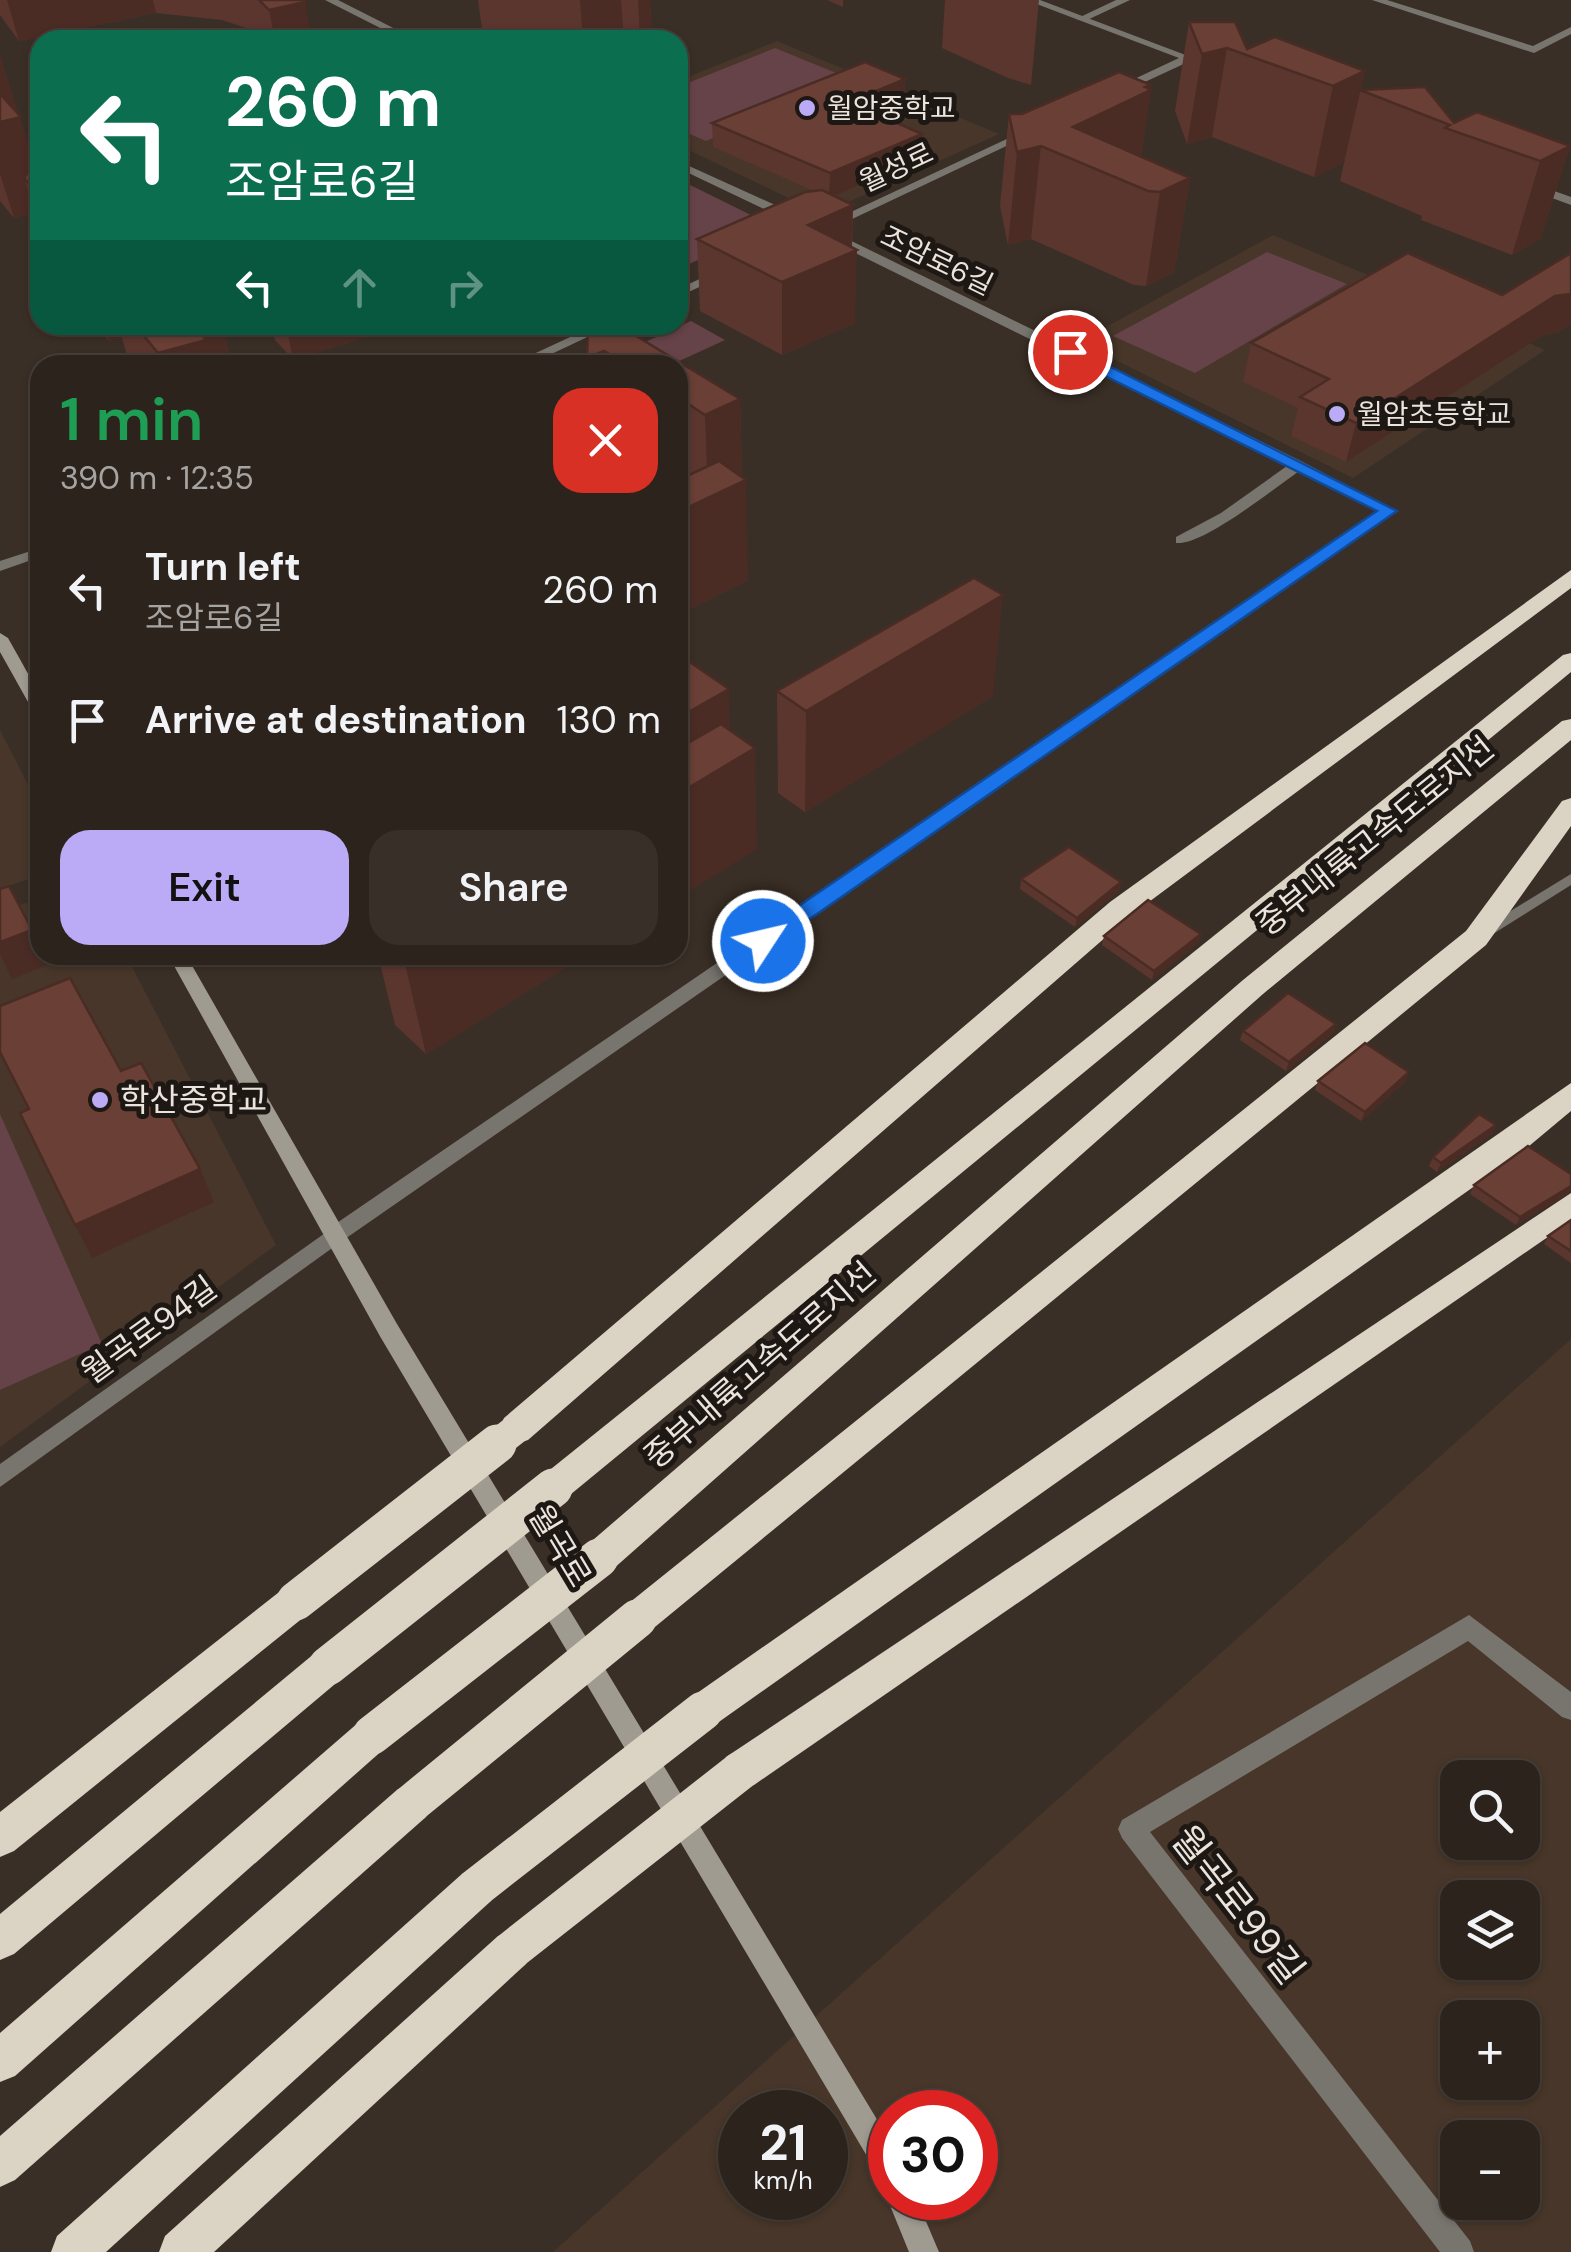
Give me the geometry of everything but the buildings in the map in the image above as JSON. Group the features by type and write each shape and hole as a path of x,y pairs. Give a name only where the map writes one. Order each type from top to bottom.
{"highway":[{"path":"0,1837 516,1429 1120,908 1571,577"},
{"name":"중부내륙고속도로지선","path":"0,1940 328,1666 1571,660"},
{"name":"중부내륙고속도로지선","path":"0,2061 372,1736 599,1558 1253,987 1571,728"},
{"path":"0,2165 412,1804 1476,938 1571,807"},
{"path":"72,2252 478,1887 703,1711 1506,1148 1571,1094"},
{"path":"181,2252 512,1950 740,1771 1571,1205"}],"main road":[{"path":"0,638 30,692"},
{"name":"월곡로","path":"184,965 336,1235 868,2131"},
{"path":"911,2220 924,2252"}],"street":[{"path":"330,0 392,30"},
{"path":"1031,0 1224,72"},
{"path":"1082,19 1125,0"},
{"path":"1378,0 1534,50 1571,30"},
{"path":"1100,99 1188,58"},
{"name":"월성로","path":"819,230 1048,124"},
{"path":"688,169 802,222"},
{"path":"1516,181 1571,202"},
{"name":"조암로6길","path":"819,230 1388,511"},
{"path":"688,289 731,270"},
{"path":"540,355 584,335"},
{"path":"1181,540 1226,516 1298,465"},
{"name":"월곡로94길","path":"0,1477 336,1235 1388,511"},
{"path":"0,566 30,556"},
{"name":"월곡로99길","path":"1459,2252 1131,1828 1469,1627 1571,1708"}],"lane":[{"path":"1476,938 1571,879"}],"shaded area":[{"name":"월암중학교","path":"777,41 999,134 822,214 688,150 688,77"},
{"path":"775,48 851,79 706,141 688,133 688,83"},
{"path":"688,184 773,226 688,264"},
{"name":"월암초등학교","path":"1273,235 1545,350 1353,478 1079,342"},
{"path":"1267,252 1347,284 1195,373 1113,336"},
{"path":"688,322 725,340 688,357 661,355 641,344 661,335 688,335"},
{"path":"0,730 30,788 30,878 0,889"},
{"name":"학산중학교","path":"30,902 30,965 131,965 276,1245 0,1447 0,912"},
{"path":"0,1114 102,1344 0,1390"},
{"path":"1571,1339 1571,2252 553,2252 718,2104 718,2220 848,2220 848,2090 734,2090"}],"place":[{"name":"월암중학교","path":"807,108"},
{"name":"월암초등학교","path":"1337,414"},
{"name":"학산중학교","path":"100,1100"}],"route":[{"path":"763,941 1388,511 1070,352"}]}
